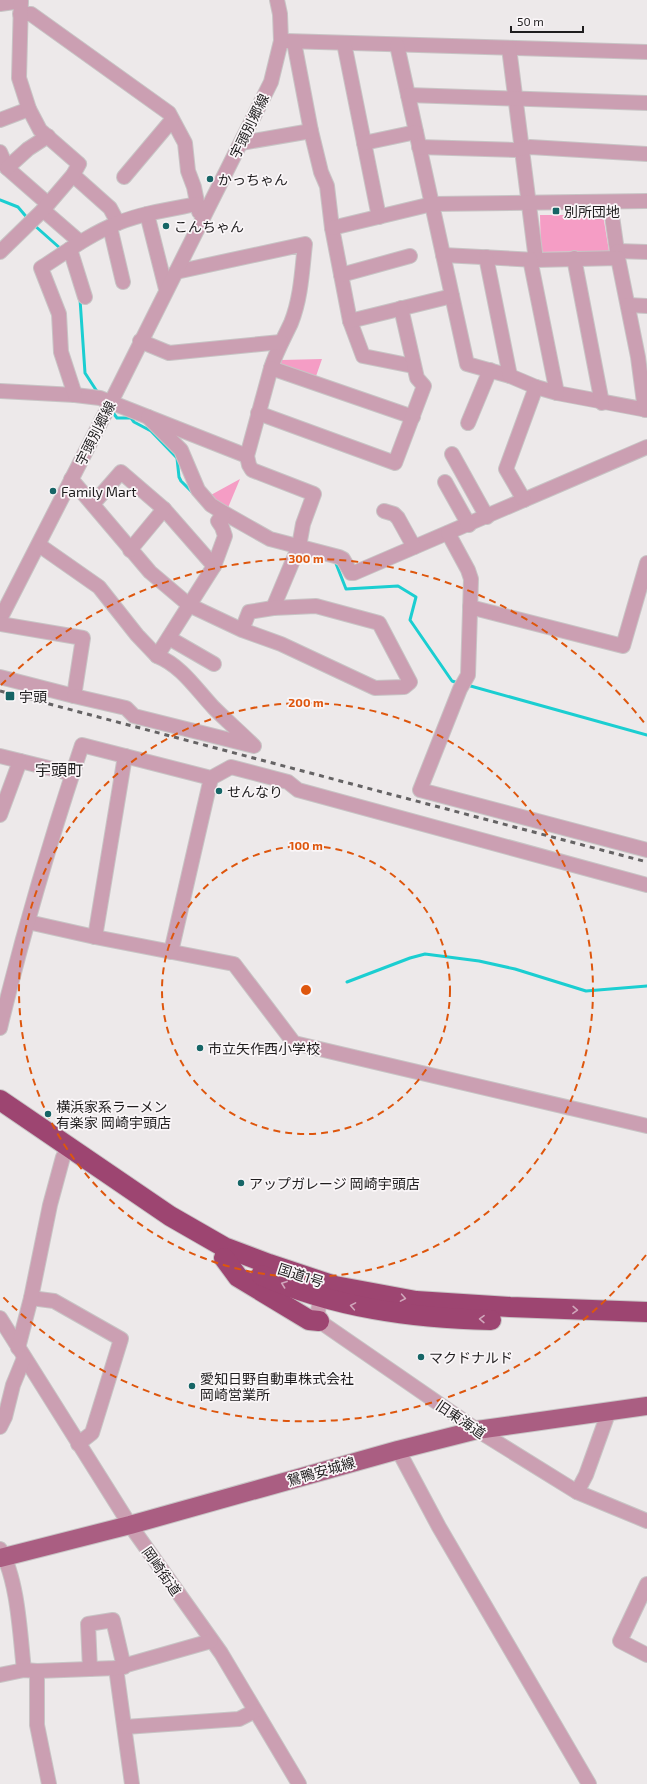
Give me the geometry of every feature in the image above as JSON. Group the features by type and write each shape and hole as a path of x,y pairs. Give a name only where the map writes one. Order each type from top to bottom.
{"highway":[{"name":"国道1号","path":"0,1100 170,1216 224,1247 269,1264 322,1290 371,1309 449,1318 647,1326"},
{"name":"国道1号","path":"0,1114 189,1240 267,1278 322,1290 447,1304 647,1312"},
{"path":"224,1258 238,1277 309,1320 319,1321"}],"main road":[{"name":"鴛鴨安城線","path":"2,1555 130,1525 398,1450 477,1430 647,1406"}],"street":[{"path":"277,0 321,172 327,186 332,228 350,321 363,356 413,366"},
{"path":"0,4 21,5 31,14 169,113 185,143 188,171 194,187 202,220"},
{"path":"0,252 73,175 78,164 40,130 29,108 19,78 21,5"},
{"path":"288,41 647,52"},
{"name":"宇頭別郷線","path":"0,619 241,143 271,82 288,41"},
{"path":"344,43 379,217"},
{"path":"397,45 467,364 510,376 536,387 557,393 602,403 646,410 642,358 628,305 618,255 610,202"},
{"path":"509,48 517,100 529,203 533,259 557,393"},
{"path":"408,95 517,100 647,103"},
{"path":"0,120 29,108"},
{"path":"124,177 172,120"},
{"path":"241,143 311,131"},
{"path":"364,143 416,132"},
{"path":"7,168 28,149 48,136"},
{"path":"419,147 515,150 530,147 647,154"},
{"path":"0,152 7,168 45,206 75,245 85,297"},
{"path":"73,175 110,208 123,282"},
{"path":"332,228 432,204 647,201"},
{"path":"74,395 69,373 61,352 59,314 41,268 75,245 114,225 148,214 197,204"},
{"path":"148,214 166,289"},
{"path":"176,272 305,244 301,286 291,323 281,342 271,368 248,456 249,465 252,470 314,494 302,524 299,546 273,608"},
{"path":"443,255 533,259 574,258 647,252"},
{"path":"341,274 410,256"},
{"path":"486,257 510,376"},
{"path":"574,258 602,403"},
{"path":"350,321 452,296"},
{"path":"628,305 647,306"},
{"path":"258,413 396,463 424,386 417,378 413,366 401,308"},
{"path":"140,341 169,353 281,342"},
{"path":"271,368 413,417"},
{"path":"468,423 490,370"},
{"path":"524,500 506,469 536,387"},
{"path":"0,391 100,398 248,456"},
{"path":"148,417 181,450 190,467 198,490 221,517 270,540 339,557 343,559 351,573 469,525 647,447"},
{"path":"452,454 487,517"},
{"path":"93,504 121,472 164,508 214,566"},
{"path":"71,479 150,572 189,605 242,630 281,644 375,688 404,687 410,682 379,622 316,606 273,608 249,612 242,630"},
{"path":"445,482 469,525"},
{"path":"130,550 164,508"},
{"path":"384,511 394,514 398,518 414,547"},
{"path":"157,656 214,566 225,536 221,517"},
{"path":"448,533 468,570 471,579 468,675 462,685 420,790 647,850"},
{"path":"0,677 126,708 134,716 254,746 213,707 180,670 157,656 137,635 99,587 38,545"},
{"path":"470,607 623,646 647,563"},
{"path":"0,624 83,638 74,696"},
{"path":"169,638 214,664"},
{"path":"0,1028 5,982 28,922 82,745 211,778 231,767 288,782 298,790 647,885"},
{"path":"0,756 73,774"},
{"path":"95,937 125,756"},
{"path":"0,815 20,762"},
{"path":"171,952 211,778"},
{"path":"28,922 95,937 234,964 294,1043 647,1126"},
{"path":"0,1427 5,1416 6,1385 21,1353 50,1205 63,1157"},
{"path":"319,1321 318,1311 322,1290"},
{"path":"31,1298 54,1301 121,1339 92,1433 78,1444"},
{"name":"岡崎街道","path":"0,1318 130,1525 221,1653 299,1784"},
{"name":"旧東海道","path":"319,1321 477,1430 577,1492 647,1521"},
{"path":"577,1492 586,1475 609,1411"},
{"path":"398,1450 439,1526 589,1784"},
{"path":"2,1555 14,1596 30,1671 37,1725 49,1784"},
{"path":"647,1584 620,1641 647,1655"},
{"path":"90,1669 88,1624 113,1620 120,1668 132,1784"},
{"path":"0,1675 30,1671 120,1668 212,1641"},
{"path":"125,1727 239,1719 255,1711"}],"shaded area":[{"path":"540,215 603,215 609,251 541,252"},
{"path":"322,359 315,379 280,364 281,360"},
{"path":"240,479 227,510 209,496"}],"waterway":[{"path":"0,200 18,207 29,220"},
{"path":"34,225 61,249"},
{"path":"80,299 85,373 98,393"},
{"path":"111,410 117,418 131,418 134,422 151,431 177,458 179,477 194,494"},
{"path":"335,561 346,589 398,586 416,597 410,620 452,681 458,683"},
{"path":"467,685 647,735"},
{"path":"347,982 410,958 425,954 479,961 515,969 586,991 647,986"}],"railway":[{"path":"0,691 647,862"}],"place":[{"name":"かっちゃん","path":"210,179"},
{"name":"別所団地","path":"556,211"},
{"name":"こんちゃん","path":"166,226"},
{"name":"Family Mart","path":"53,491"},
{"name":"宇頭","path":"10,696"},
{"name":"せんなり","path":"219,791"},
{"name":"市立矢作西小学校","path":"200,1048"},
{"name":"横浜家系ラーメン 有楽家 岡崎宇頭店","path":"48,1114"},
{"name":"アップガレージ 岡崎宇頭店","path":"241,1183"},
{"name":"マクドナルド","path":"421,1357"},
{"name":"愛知日野自動車株式会社 岡崎営業所","path":"192,1386"}],"district":[{"name":"宇頭町","path":"59,769"}]}
